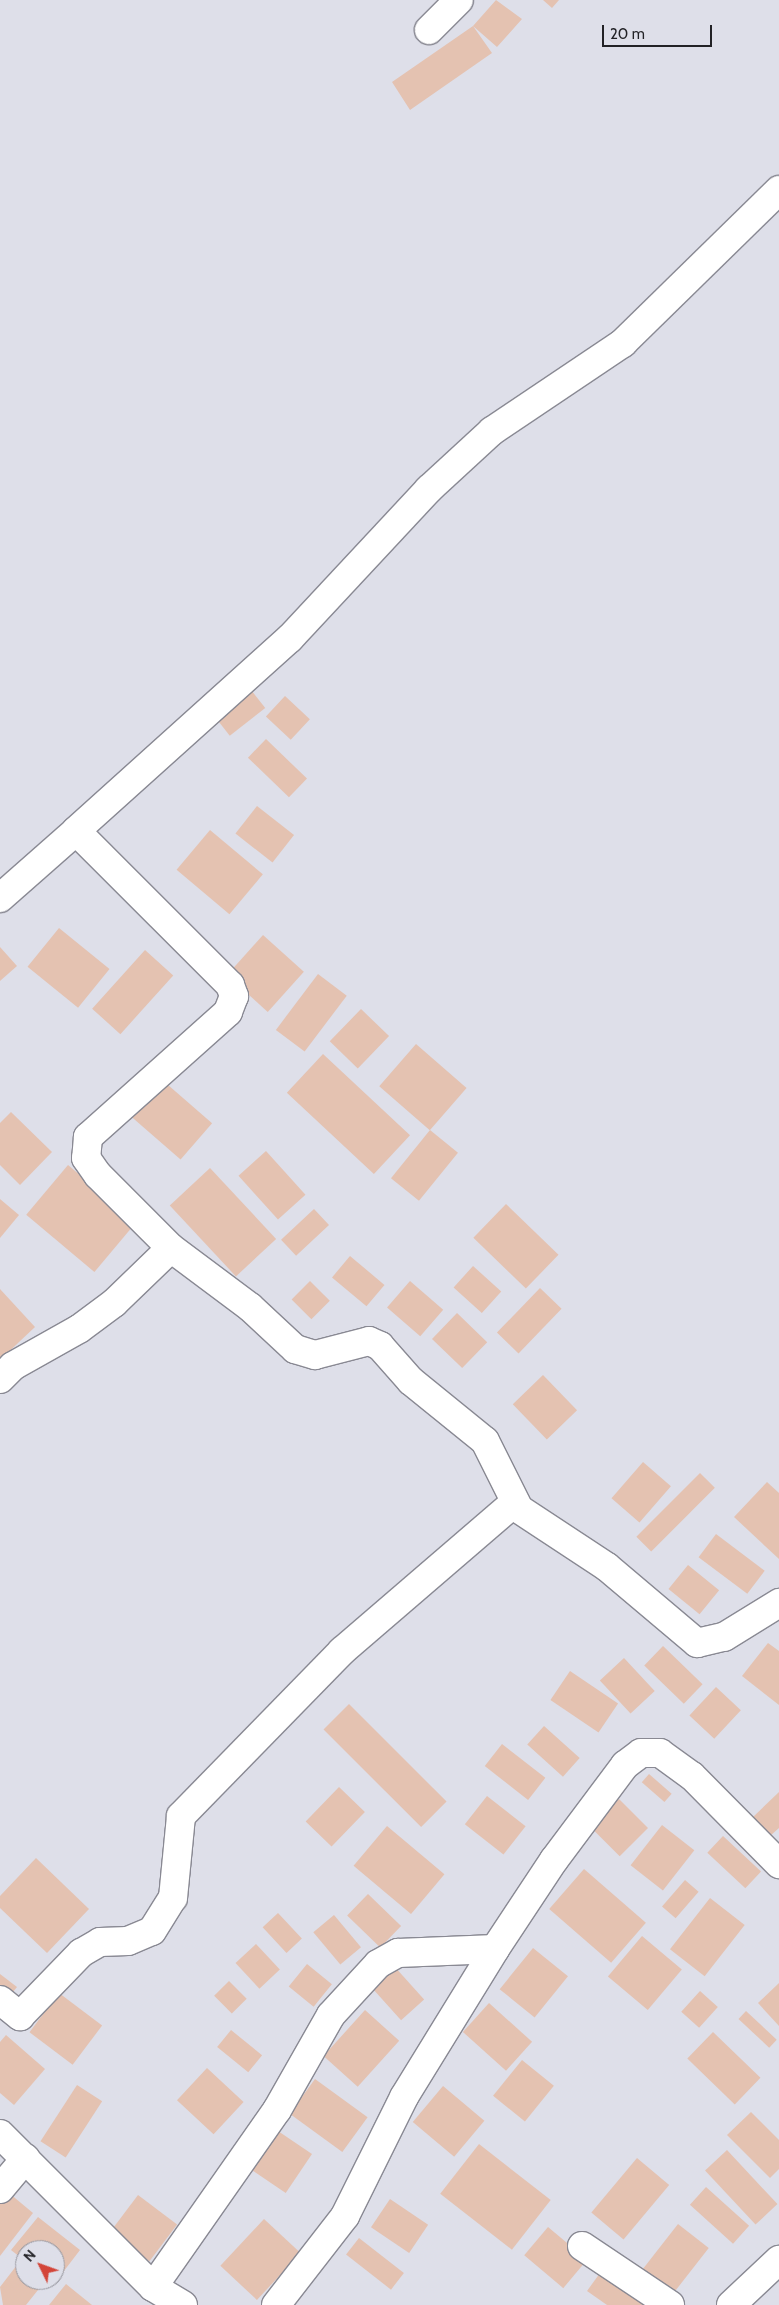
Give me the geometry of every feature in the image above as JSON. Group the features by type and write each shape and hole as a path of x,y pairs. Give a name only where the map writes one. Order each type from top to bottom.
{"street":[{"path":"429,30 459,0"},
{"path":"0,898 290,638 430,489 492,431 623,344 779,190"},
{"path":"76,831 230,985 234,996 228,1012 88,1137 85,1146 86,1158 98,1175 171,1248 250,1307 295,1349 315,1355 375,1342 411,1381 485,1441 515,1502 607,1567 696,1643 724,1637 779,1604"},
{"path":"0,1379 13,1366 79,1329 114,1303 171,1248"},
{"path":"0,2000 20,2016 81,1953 100,1942 128,1941 152,1931 173,1898 181,1816 342,1651 515,1502"},
{"path":"276,2305 345,2216 404,2097 554,1860 625,1765 640,1752 660,1753 692,1776 779,1864"},
{"path":"153,2287 277,2110 331,2015 378,1964 398,1953 496,1949"},
{"path":"0,2134 26,2158 78,2216 153,2287 183,2305"},
{"path":"0,2190 26,2158"},
{"path":"582,2246 670,2305"},
{"path":"731,2305 779,2260"}],"building":[{"path":"496,0 522,19 497,47 473,26"},
{"path":"543,0 559,0 552,8"},
{"path":"473,26 492,53 410,110 392,82"},
{"path":"248,686 265,708 230,736 213,714"},
{"path":"285,696 310,719 291,740 266,716"},
{"path":"266,739 307,779 289,797 248,758"},
{"path":"257,806 294,835 272,863 235,834"},
{"path":"210,830 263,874 229,914 177,870"},
{"path":"59,928 110,969 78,1008 28,967"},
{"path":"263,935 304,972 268,1012 227,975"},
{"path":"0,947 17,966 0,981"},
{"path":"145,950 173,975 120,1034 92,1009"},
{"path":"318,974 347,996 305,1052 276,1030"},
{"path":"361,1009 389,1036 358,1068 330,1041"},
{"path":"416,1044 467,1088 430,1130 379,1086"},
{"path":"323,1054 410,1135 374,1174 287,1093"},
{"path":"160,1078 212,1123 181,1159 129,1114"},
{"path":"11,1112 52,1152 20,1185 0,1165 0,1123"},
{"path":"430,1130 458,1153 419,1201 391,1178"},
{"path":"266,1151 305,1195 278,1220 239,1176"},
{"path":"68,1165 136,1222 94,1272 26,1215"},
{"path":"210,1168 276,1239 236,1276 170,1206"},
{"path":"0,1199 19,1215 0,1238"},
{"path":"506,1204 559,1255 526,1289 473,1238"},
{"path":"314,1209 329,1225 296,1256 281,1240"},
{"path":"350,1256 384,1285 366,1306 332,1277"},
{"path":"473,1266 501,1291 482,1313 454,1288"},
{"path":"310,1281 330,1301 311,1319 292,1299"},
{"path":"410,1281 443,1310 420,1336 387,1307"},
{"path":"540,1288 562,1309 519,1353 497,1333"},
{"path":"0,1289 35,1327 0,1360"},
{"path":"457,1313 487,1342 462,1368 432,1339"},
{"path":"543,1375 577,1410 547,1439 513,1404"},
{"path":"643,1462 671,1486 639,1523 612,1498"},
{"path":"700,1473 715,1488 651,1551 636,1537"},
{"path":"767,1482 779,1493 779,1559 734,1517"},
{"path":"716,1534 765,1571 747,1594 699,1557"},
{"path":"688,1565 719,1590 700,1614 668,1589"},
{"path":"768,1643 779,1651 779,1705 742,1676"},
{"path":"663,1646 703,1684 684,1704 644,1665"},
{"path":"624,1658 655,1691 631,1713 600,1681"},
{"path":"570,1671 618,1703 599,1732 550,1700"},
{"path":"716,1687 741,1710 714,1739 689,1716"},
{"path":"349,1704 447,1802 421,1827 324,1729"},
{"path":"544,1726 580,1758 563,1777 527,1745"},
{"path":"502,1744 545,1778 528,1800 485,1766"},
{"path":"649,1774 672,1794 664,1802 642,1782"},
{"path":"339,1787 365,1812 332,1847 306,1822"},
{"path":"779,1792 779,1828 770,1836 753,1817"},
{"path":"487,1796 526,1826 503,1855 465,1824"},
{"path":"619,1799 648,1828 620,1856 591,1827"},
{"path":"662,1825 694,1850 663,1890 631,1865"},
{"path":"387,1826 444,1874 411,1914 354,1866"},
{"path":"723,1836 761,1871 745,1888 707,1853"},
{"path":"36,1858 89,1909 47,1953 0,1908 0,1896"},
{"path":"584,1869 646,1923 611,1963 549,1909"},
{"path":"685,1880 699,1892 676,1918 662,1906"},
{"path":"368,1894 401,1926 380,1948 347,1916"},
{"path":"710,1898 745,1925 705,1976 670,1949"},
{"path":"278,1913 302,1939 287,1953 263,1927"},
{"path":"334,1915 361,1947 340,1965 313,1932"},
{"path":"642,1936 682,1969 648,2010 608,1977"},
{"path":"256,1944 280,1970 259,1989 236,1963"},
{"path":"533,1948 568,1976 535,2018 500,1989"},
{"path":"307,1964 332,1984 314,2007 289,1987"},
{"path":"394,1966 424,1999 401,2020 371,1987"},
{"path":"0,1974 17,1987 0,2008"},
{"path":"229,1981 247,1999 232,2014 214,1996"},
{"path":"779,1983 779,2026 758,2003"},
{"path":"700,1991 718,2007 699,2028 681,2012"},
{"path":"59,1993 102,2025 73,2065 30,2032"},
{"path":"489,2003 532,2042 506,2071 463,2032"},
{"path":"365,2010 399,2041 358,2087 324,2056"},
{"path":"746,2011 777,2040 769,2048 738,2019"},
{"path":"231,2030 262,2055 248,2072 217,2047"},
{"path":"713,2032 760,2078 735,2104 687,2059"},
{"path":"6,2035 45,2069 14,2105 0,2093 0,2042"},
{"path":"522,2060 554,2086 525,2122 493,2096"},
{"path":"207,2068 244,2102 214,2134 177,2100"},
{"path":"315,2079 368,2117 342,2152 290,2114"},
{"path":"77,2085 102,2101 66,2158 41,2141"},
{"path":"443,2086 484,2121 454,2157 413,2122"},
{"path":"751,2112 779,2140 779,2169 770,2178 727,2135"},
{"path":"278,2131 312,2154 286,2193 252,2170"},
{"path":"479,2144 551,2200 512,2250 440,2194"},
{"path":"727,2150 777,2204 756,2225 705,2170"},
{"path":"637,2158 669,2185 624,2239 591,2212"},
{"path":"706,2187 749,2226 733,2244 690,2205"},
{"path":"9,2193 33,2213 0,2256 0,2204"},
{"path":"138,2195 177,2224 149,2261 110,2232"},
{"path":"390,2199 428,2225 409,2253 371,2227"},
{"path":"38,2217 80,2250 65,2270 65,2240 19,2240"},
{"path":"264,2219 301,2253 257,2300 220,2266"},
{"path":"678,2224 709,2248 672,2295 642,2270"},
{"path":"548,2227 587,2260 563,2288 524,2255"},
{"path":"359,2238 404,2273 391,2290 346,2255"},
{"path":"15,2245 15,2253 11,2250"},
{"path":"15,2268 15,2290 38,2290 26,2305 3,2305 0,2287"},
{"path":"600,2273 644,2305 607,2305 587,2291"},
{"path":"66,2284 92,2305 49,2305 61,2290 65,2290"}]}
